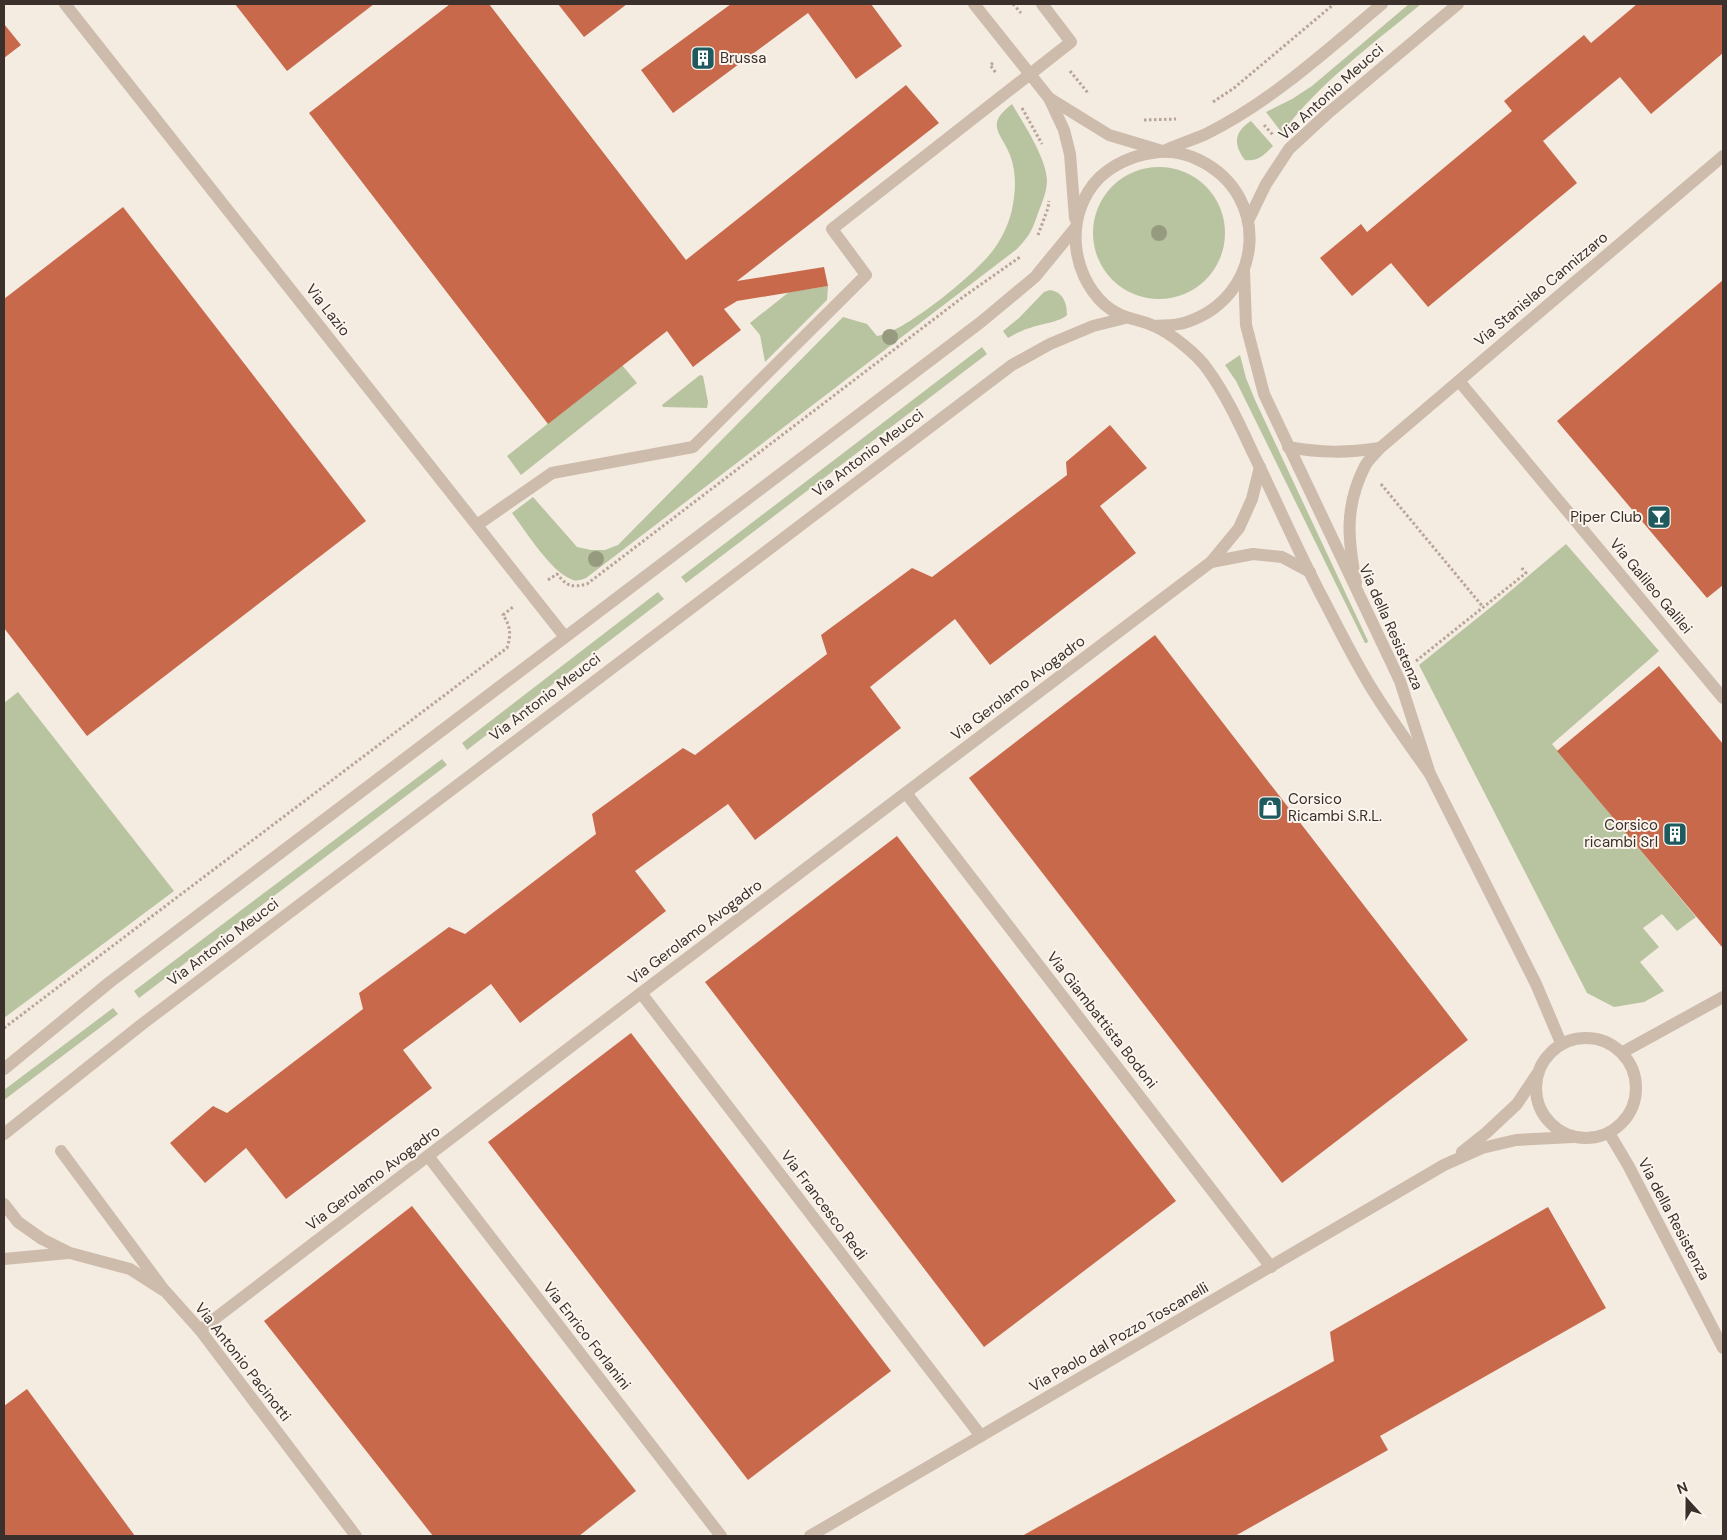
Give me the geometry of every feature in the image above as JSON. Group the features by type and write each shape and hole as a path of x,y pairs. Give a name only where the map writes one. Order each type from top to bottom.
{"street":[{"name":"Via Lazio","path":"65,4 566,637"},
{"path":"974,4 1049,98 1064,130 1070,154 1076,227 1075,244 1080,267 1090,288 1105,305 1125,318 1154,326 1191,350 1208,368 1232,408 1310,572 1371,688 1430,774"},
{"path":"477,525 552,473 693,447 866,275 832,229 1071,42 1042,4"},
{"path":"4,1069 110,982 981,322 1035,277 1076,227 1080,210 1087,194 1097,180 1110,169 1135,156 1163,151 1205,134 1250,108 1293,78 1382,4"},
{"name":"Via Antonio Meucci","path":"1248,221 1266,184 1289,149 1327,114 1458,4"},
{"path":"1049,98 1109,135 1163,151 1191,156 1210,166 1227,179 1240,197 1248,221 1250,246 1244,271 1231,294 1212,311 1185,323 1154,326"},
{"name":"Via Stanislao Cannizzaro","path":"1359,595 1349,548 1350,505 1365,465 1380,448 1723,156"},
{"name":"Via della Resistenza","path":"1244,271 1246,325 1264,394 1400,681 1430,774 1536,984 1561,1044"},
{"name":"Via Antonio Meucci","path":"4,1134 141,1025 1012,365 1050,344 1093,326 1125,318"},
{"name":"Via Galileo Galilei","path":"1458,381 1723,698"},
{"path":"1288,446 1313,452 1354,452 1380,448"},
{"name":"Via Gerolamo Avogadro","path":"200,1330 1211,562 1239,528 1252,499 1260,467"},
{"name":"Via Gerolamo Avogadro","path":"1211,562 1253,554 1282,557 1310,572"},
{"name":"Via Giambattista Bodoni","path":"906,793 1271,1267"},
{"name":"Via Francesco Redi","path":"642,993 981,1436"},
{"path":"1623,1052 1723,997"},
{"path":"1582,1037 1601,1039 1623,1052 1631,1063 1637,1084 1634,1106 1623,1122 1609,1133 1591,1138 1573,1137 1550,1123 1540,1108 1536,1092 1537,1074 1548,1055 1561,1044 1582,1037"},
{"name":"Via Paolo dal Pozzo Toscanelli","path":"1444,1165 1486,1133 1517,1104 1537,1074"},
{"name":"Via della Resistenza","path":"1609,1133 1633,1174 1723,1348"},
{"name":"Via Paolo dal Pozzo Toscanelli","path":"810,1536 1444,1165 1482,1148 1516,1140 1573,1137"},
{"path":"61,1151 166,1292"},
{"name":"Via Enrico Forlanini","path":"428,1156 721,1536"},
{"name":"Via Antonio Pacinotti","path":"4,1204 18,1222 42,1239 70,1253 130,1269 166,1292 200,1330 356,1536"},
{"name":"Via Antonio Pacinotti","path":"4,1259 70,1253"}],"path":[{"path":"1013,4 1024,16"},
{"path":"1211,103 1234,88 1334,4"},
{"path":"1010,48 990,65 1023,109 1044,150"},
{"path":"1055,54 1089,94"},
{"path":"1138,120 1174,120 1181,117"},
{"path":"1036,238 1050,199"},
{"path":"4,1028 507,648 511,636 509,624 503,616 531,593 557,574 565,584 577,586 587,584 1022,255"},
{"path":"963,298 981,322"},
{"path":"1365,465 1483,607"},
{"path":"1400,681 1413,663 1526,573 1520,566"}],"green space":[{"path":"1409,4 1421,4 1330,80 1297,114 1282,133 1266,112 1312,86"},
{"path":"1012,104 1028,130 1043,161 1047,180 1044,197 1032,229 1017,249 586,578 573,580 563,575 547,560 512,513 533,497 577,547 605,550 618,545 843,317 867,324 877,336 889,332 922,313 973,272 997,244 1010,216 1013,204 1015,185 1013,167 1010,155 997,128 999,117"},
{"path":"1251,121 1273,146 1257,159 1245,160 1238,149 1237,139 1241,129"},
{"path":"1159,167 1172,168 1184,172 1206,186 1220,208 1224,220 1224,246 1220,258 1206,280 1184,294 1172,298 1159,299 1146,298 1134,294 1112,280 1098,258 1094,246 1093,233 1094,220 1098,208 1112,186 1134,172 1146,168"},
{"path":"828,286 827,300 765,362 760,335 750,323 789,292"},
{"path":"1050,290 1061,296 1066,306 1067,315 1055,321 1024,330 1008,338 1003,331 1019,318 1044,292"},
{"path":"982,347 987,354 686,583 681,577"},
{"path":"1240,355 1246,378 1255,400 1368,641 1367,643 1365,643 1236,381 1225,365"},
{"path":"622,365 637,383 521,475 507,456"},
{"path":"700,375 703,376 708,402 707,408 663,407 662,405"},
{"path":"1566,544 1659,651 1552,744 1696,917 1677,931 1662,914 1643,928 1659,947 1640,962 1664,991 1644,1002 1614,1007 1587,993 1419,665"},
{"path":"658,592 664,599 467,750 462,743"},
{"path":"18,692 174,891 4,1018 4,703"},
{"path":"442,759 447,765 139,998 134,991"},
{"path":"113,1008 118,1014 4,1100 4,1090"}],"building":[{"path":"235,4 374,4 287,71"},
{"path":"450,4 489,4 686,260 906,85 939,123 737,281 824,267 828,286 737,301 724,309 741,330 693,367 667,331 548,424 309,113"},
{"path":"558,4 627,4 584,37"},
{"name":"Brussa","path":"731,4 871,4 902,46 856,79 808,13 673,113 641,70"},
{"path":"1637,4 1723,4 1723,53 1651,114 1620,77 1543,141 1577,183 1428,307 1391,263 1352,296 1320,258 1361,224 1367,232 1512,111 1504,101 1584,35 1591,43"},
{"path":"4,24 21,45 4,58"},
{"path":"123,207 366,521 87,736 4,628 4,299"},
{"path":"1723,280 1723,585 1707,598 1557,421"},
{"path":"1110,425 1147,468 1100,506 1136,553 990,665 955,619 870,687 901,728 755,840 728,804 635,871 666,911 520,1023 491,984 403,1050 432,1088 286,1199 246,1148 205,1183 170,1143 213,1106 227,1113 363,1009 359,993 449,927 465,934 596,834 592,814 683,748 695,755 827,654 821,635 912,568 932,577 1067,475 1066,462"},
{"path":"1155,635 1468,1040 1282,1183 969,778"},
{"name":"Corsico ricambi Srl","path":"1659,666 1723,744 1722,947 1557,751"},
{"path":"897,836 1176,1201 984,1347 705,982"},
{"path":"631,1033 891,1371 748,1480 488,1142"},
{"path":"412,1206 636,1491 579,1536 433,1536 264,1321"},
{"path":"1548,1207 1606,1308 1380,1436 1388,1450 1235,1536 1022,1536 1334,1361 1330,1332"},
{"path":"27,1389 135,1536 4,1536 4,1406"}],"place":[{"name":"Brussa","path":"703,58"},
{"name":"Piper Club","path":"1659,517"},
{"name":"Corsico Ricambi S.R.L.","path":"1270,808"},
{"name":"Corsico ricambi Srl","path":"1675,834"}]}
